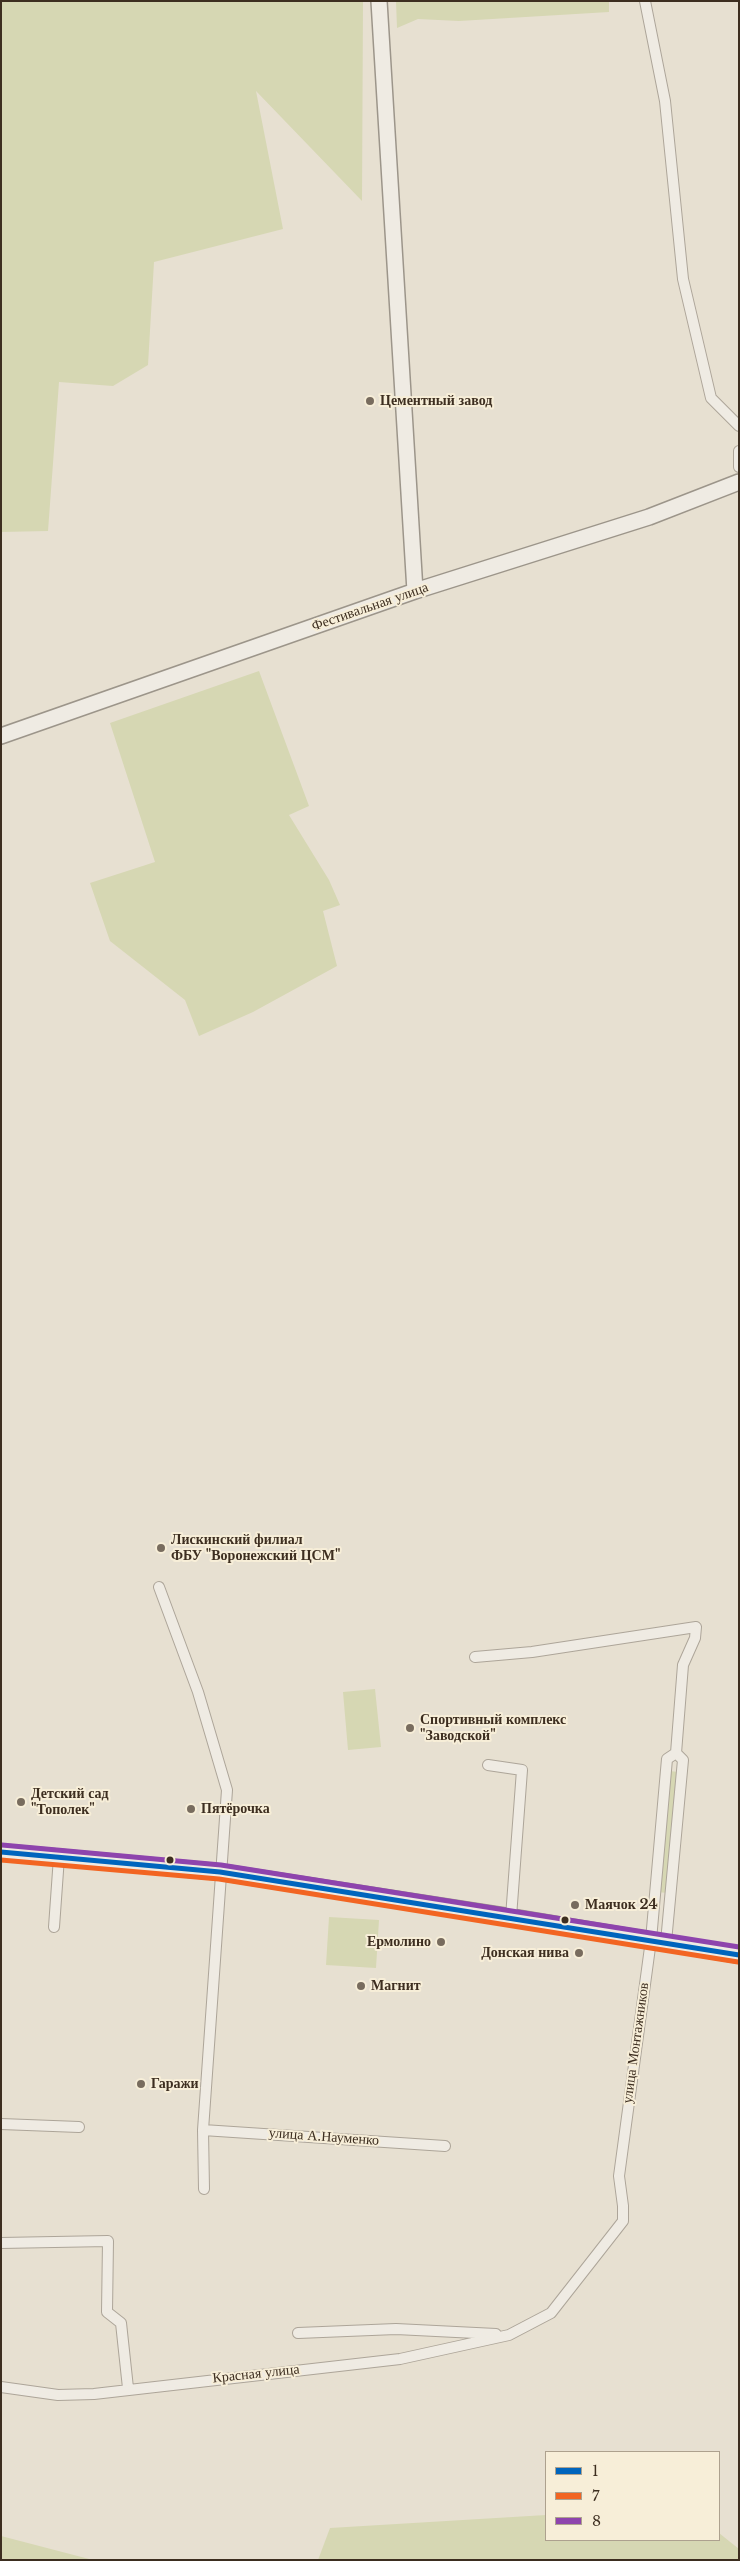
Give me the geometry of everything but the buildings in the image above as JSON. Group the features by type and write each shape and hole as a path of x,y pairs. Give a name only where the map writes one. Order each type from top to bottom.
{"main road":[{"path":"379,1 416,591"},
{"name":"Фестивальная улица","path":"1,736 416,591 649,518 739,482"},
{"path":"1,1852 220,1872 511,1917 739,1955"}],"street":[{"path":"645,1 665,101 683,279 710,398 739,426"},
{"path":"739,451 739,467"},
{"path":"159,1587 198,1692 226,1790 202,2130 204,2189"},
{"name":"улица Монтажников","path":"475,1657 532,1652 696,1627 695,1638 682,1665 676,1753"},
{"name":"улица Монтажников","path":"550,2314 623,2221 624,2206 619,2176 651,1940 667,1759 676,1753"},
{"name":"улица Монтажников","path":"666,1942 684,1760 676,1753"},
{"path":"488,1765 522,1770 511,1917"},
{"path":"54,1927 58,1857"},
{"path":"1,2124 78,2127"},
{"name":"улица А.Науменко","path":"202,2130 445,2146"},
{"path":"1,2243 108,2242 106,2312 121,2323 128,2388"},
{"name":"Красная улица","path":"1,2387 58,2395 94,2394 128,2388 400,2359 509,2334 550,2314"},
{"name":"Красная улица","path":"298,2333 396,2329 509,2334"}],"green space":[{"path":"1,1 363,1 362,201 256,91 283,229 154,262 148,365 113,386 59,382 48,531 1,532"},
{"path":"396,1 609,1 609,12 459,21 418,19 397,28"},
{"path":"259,671 309,806 289,815 329,880 340,905 323,911 337,966 253,1012 199,1036 185,1000 110,941 90,883 155,862 110,723"},
{"path":"375,1689 381,1747 348,1750 343,1692"},
{"path":"669,1771 679,1772 667,1893 658,1892"},
{"path":"329,1917 379,1920 376,1968 326,1965"},
{"path":"545,2515 545,2541 720,2541 720,2534 739,2549 739,2560 318,2560 330,2528"},
{"path":"1,2536 93,2560 1,2560"}],"transit line":[{"name":"8","path":"2,1845 221,1865 739,1947"},
{"name":"1","path":"1,1852 220,1872 739,1955"},
{"name":"7","path":"1,1860 219,1879 738,1962"}],"place":[{"name":"Цементный завод","path":"370,401"},
{"name":"Лискинский филиал ФБУ \"Воронежский ЦСМ\"","path":"161,1548"},
{"name":"Спортивный комплекс \"Заводской\"","path":"410,1728"},
{"name":"Детский сад \"Тополек\"","path":"21,1802"},
{"name":"Пятёрочка","path":"191,1809"},
{"name":"Маячок 24","path":"575,1905"},
{"name":"Ермолино","path":"441,1942"},
{"name":"Донская нива","path":"579,1953"},
{"name":"Магнит","path":"361,1986"},
{"name":"Гаражи","path":"141,2084"}]}
